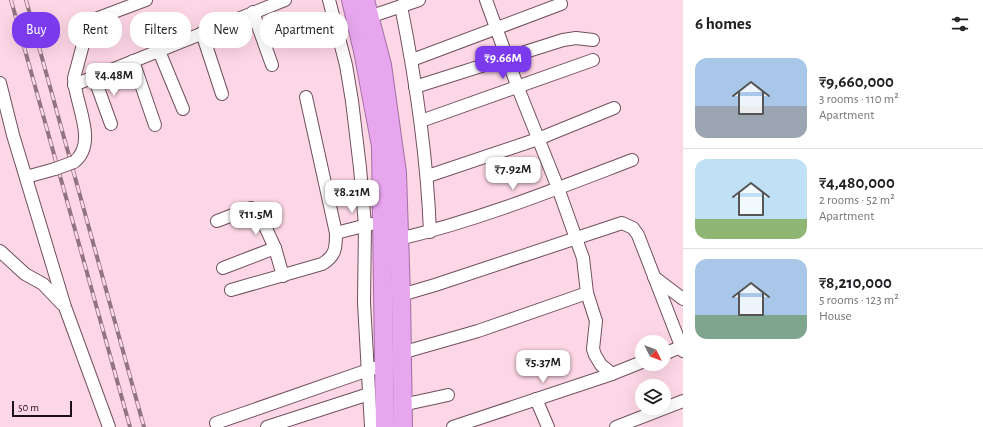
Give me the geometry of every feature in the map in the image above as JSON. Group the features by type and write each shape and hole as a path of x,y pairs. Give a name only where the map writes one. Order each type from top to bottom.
{"highway":[{"path":"351,0 363,51 381,146 373,224 375,367 385,427"},
{"path":"367,8 382,65 397,173 403,427"}],"street":[{"path":"26,177 74,162 79,157 84,138 83,119 74,85 74,78 88,26 98,18 146,0"},
{"path":"272,65 253,12 285,0"},
{"path":"329,0 346,65 373,224 336,233"},
{"path":"367,8 401,6 419,0"},
{"path":"486,0 518,88 558,188 584,264 587,293 596,321 593,349 597,360 612,374"},
{"path":"412,60 561,4"},
{"path":"401,6 412,60 421,121 428,176 430,232"},
{"path":"74,85 199,34"},
{"path":"415,87 569,38 593,40"},
{"path":"207,48 222,94"},
{"path":"159,51 183,109"},
{"path":"421,121 518,88 593,60"},
{"path":"133,61 155,126"},
{"path":"94,77 111,124"},
{"path":"0,83 13,135 65,307 110,427"},
{"path":"231,290 283,276 328,261 334,255 336,250 336,233 306,97"},
{"path":"428,176 538,139 614,108"},
{"path":"399,239 430,232 558,188 632,160"},
{"path":"217,221 251,208 255,208 258,211 275,248 283,276"},
{"path":"401,295 435,285 575,237 622,223 628,224 638,235 682,348 671,352"},
{"path":"223,268 275,248"},
{"path":"0,251 25,274 43,284 65,307"},
{"path":"654,277 683,299"},
{"path":"401,354 478,331 587,293"},
{"path":"453,427 612,374 635,365"},
{"path":"216,423 375,367"},
{"path":"371,427 369,394 375,367"},
{"path":"311,389 318,410"},
{"path":"267,427 369,394"},
{"path":"402,405 448,395"},
{"path":"536,399 548,427"},
{"path":"616,427 683,401"}],"railway":[{"path":"11,0 130,427"},
{"path":"26,0 144,427"}]}
